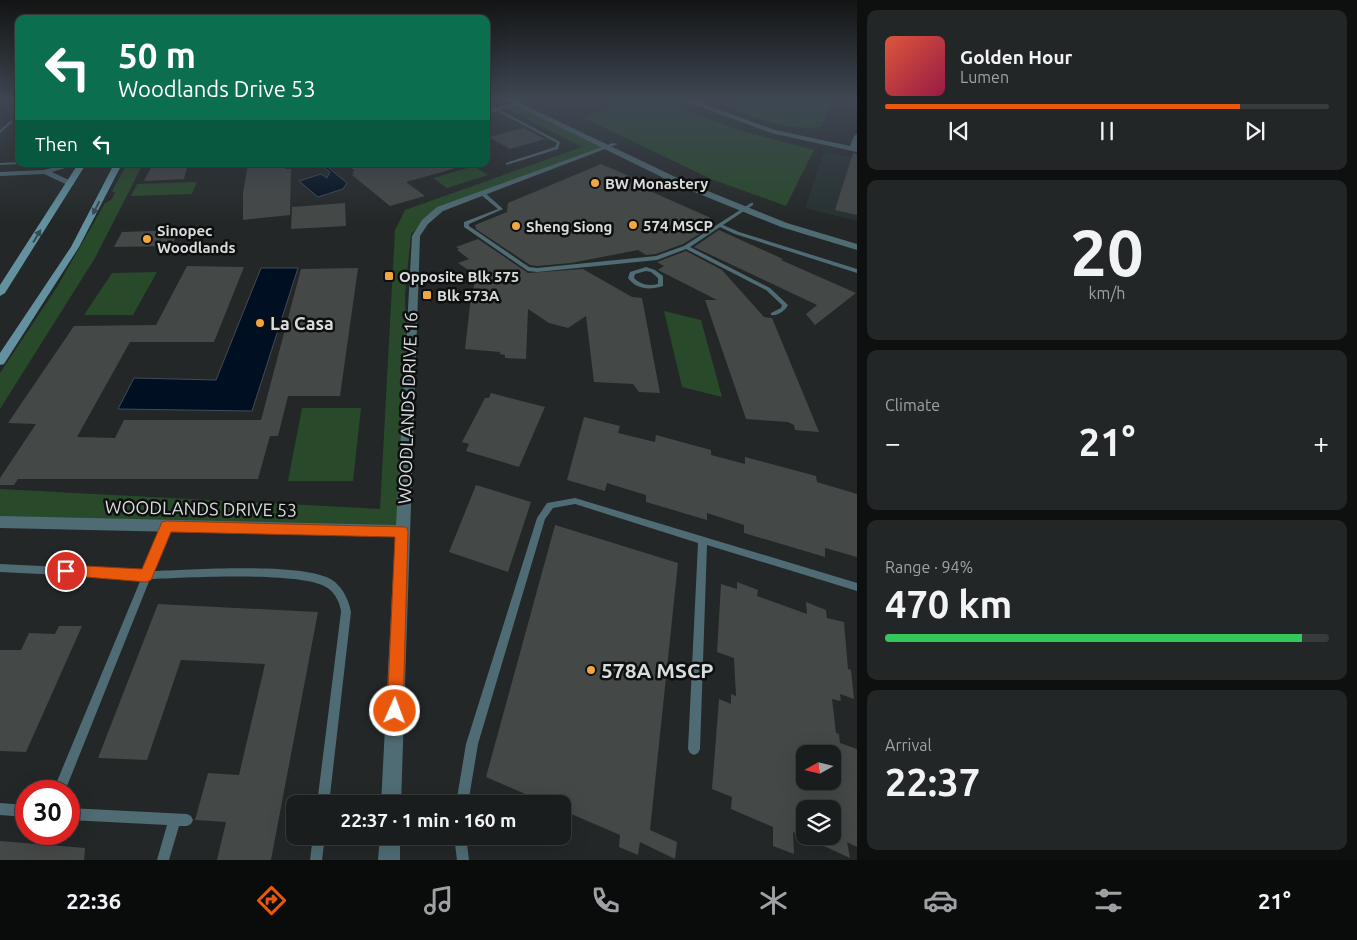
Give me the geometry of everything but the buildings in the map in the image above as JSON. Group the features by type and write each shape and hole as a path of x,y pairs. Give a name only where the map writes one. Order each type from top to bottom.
{"main road":[{"path":"0,293 80,167"},
{"path":"0,361 13,344 75,247 116,167"},
{"path":"0,351 13,344"}],"street":[{"path":"600,141 611,146"},
{"path":"602,141 685,185 792,220 857,238"},
{"path":"820,141 855,149"},
{"name":"WOODLANDS DRIVE 16","path":"391,795 416,236 424,222 440,208 611,146"},
{"path":"0,174 44,172 63,167"},
{"path":"44,172 70,184"},
{"path":"747,206 784,225 857,247"},
{"name":"WOODLANDS DRIVE 53","path":"0,522 402,531"},
{"path":"389,860 390,845"}],"lane":[{"path":"508,164 557,148 559,143 556,141"},
{"path":"0,164 15,163"},
{"path":"482,192 501,208 465,225 528,269 657,258 686,247 747,206"},
{"path":"719,225 857,271"},
{"path":"686,247 768,289 785,305 783,309 773,314"},
{"path":"638,259 635,263 640,270 658,273 661,277 661,285 649,288 634,282 631,275 640,270"},
{"path":"464,795 472,744 541,518 550,505 575,501 857,586"},
{"path":"63,780 167,526"},
{"path":"694,748 703,540"},
{"path":"0,568 146,575 294,574 320,579 332,585 344,601 346,612 324,795"},
{"path":"0,809 15,810"},
{"path":"80,815 181,820 163,860"},
{"path":"316,860 318,845"},
{"path":"461,845 463,860"}],"shaded area":[{"path":"824,152 857,159 857,221 805,208"}],"green space":[{"path":"570,141 591,141 605,148 439,208 411,234 405,295 407,384 402,531 0,521 0,489 380,509 395,230 405,210 582,147"},
{"path":"632,141 780,141 814,150 786,206 711,179"},
{"path":"125,167 141,167 95,258 0,409 0,373 57,287 105,203 111,200 115,193 112,191"},
{"path":"471,167 476,167 488,175 447,188 433,178"},
{"path":"197,182 192,194 131,196 137,184"},
{"path":"157,272 133,315 84,315 112,273"},
{"path":"664,311 701,320 722,397 682,387"},
{"path":"302,408 361,408 353,481 288,481"}],"water":[{"path":"322,167 328,167 347,183 343,189 318,197 299,181 321,174 327,178 330,172"},
{"name":"La Casa","path":"261,268 298,268 252,411 118,409 134,378 216,380"}],"place":[{"name":"BW Monastery","path":"595,183"},
{"name":"574 MSCP","path":"633,225"},
{"name":"Sheng Siong","path":"516,226"},
{"name":"Sinopec Woodlands","path":"147,239"},
{"name":"Opposite Blk 575","path":"389,276"},
{"name":"Blk 573A","path":"427,295"},
{"name":"La Casa","path":"260,323"},
{"name":"578A MSCP","path":"591,670"}],"route":[{"path":"66,571 146,575 167,526 402,531 395,711"}]}
